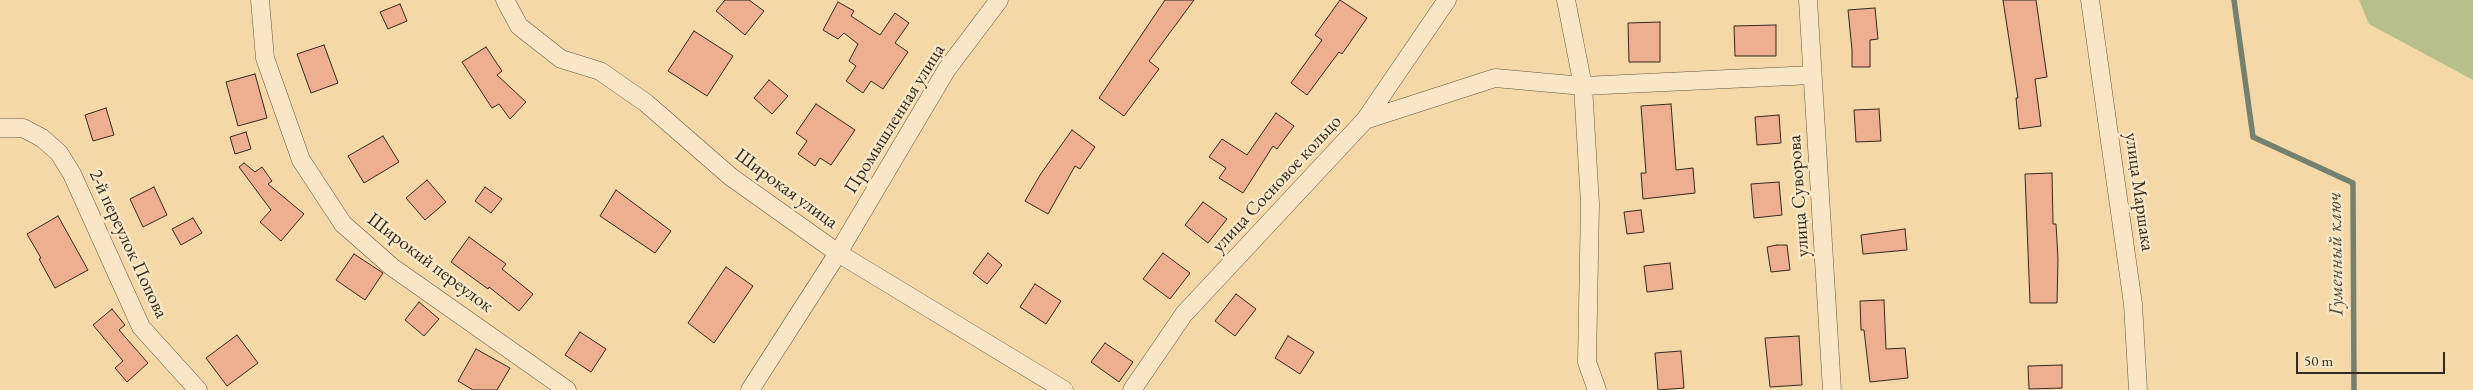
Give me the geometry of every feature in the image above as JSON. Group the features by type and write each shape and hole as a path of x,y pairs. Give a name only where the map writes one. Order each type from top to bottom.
{"street":[{"name":"Широкий переулок","path":"260,0 265,58 301,160 343,224 392,267 567,390"},
{"name":"Широкая улица","path":"505,0 519,26 561,59 600,71 646,103 731,177 838,253 1064,390"},
{"name":"Промышленная улица","path":"750,390 838,253 947,70 999,0"},
{"name":"улица Сосновое кольцо","path":"1132,390 1184,314 1303,189 1365,120 1447,0"},
{"path":"1566,0 1583,86 1590,204 1587,362 1597,390"},
{"name":"улица Суворова","path":"1808,0 1832,390"},
{"name":"улица Маршака","path":"2090,0 2133,304 2138,390"},
{"path":"1365,120 1494,78 1583,86 1812,75"},
{"name":"2-й переулок Попова","path":"0,128 23,128 42,138 59,153 72,174 141,328 198,390"}],"green space":[{"path":"2359,0 2473,0 2473,80 2369,24"}],"building":[{"path":"725,0 749,0 764,11 745,35 716,11"},
{"path":"1165,0 1194,0 1149,61 1159,69 1124,116 1099,98"},
{"path":"1340,0 1367,18 1342,54 1339,52 1307,95 1291,83 1322,40 1315,35"},
{"path":"2003,0 2036,0 2047,77 2035,79 2041,126 2019,129 2016,98 2018,98"},
{"path":"838,2 854,11 851,16 880,35 895,13 909,23 895,43 908,52 883,89 871,81 863,93 846,81 856,66 849,61 858,44 844,33 838,39 823,30"},
{"path":"400,4 407,21 388,29 380,12"},
{"path":"1875,8 1878,39 1870,40 1870,67 1852,67 1848,10"},
{"path":"1660,22 1660,62 1629,62 1628,23"},
{"path":"1776,25 1776,56 1735,56 1734,26"},
{"path":"694,31 733,56 707,96 668,71"},
{"path":"324,45 338,83 311,93 297,54"},
{"path":"486,47 502,71 497,75 526,102 510,119 499,104 492,108 462,62"},
{"path":"255,74 267,118 238,126 226,82"},
{"path":"769,80 788,96 772,114 754,98"},
{"path":"816,104 855,130 831,165 820,158 815,166 798,154 807,141 796,133"},
{"path":"1671,104 1676,170 1693,168 1695,193 1643,199 1641,173 1646,173 1641,106"},
{"path":"106,108 114,135 93,141 85,115"},
{"path":"1879,109 1881,141 1856,142 1854,110"},
{"path":"1276,113 1294,126 1277,149 1273,146 1243,193 1219,178 1226,168 1209,157 1222,139 1247,155"},
{"path":"1779,115 1781,143 1757,145 1755,117"},
{"path":"1072,130 1095,147 1080,169 1075,166 1048,214 1025,201 1040,175"},
{"path":"246,132 251,149 235,154 230,137"},
{"path":"383,136 399,162 364,183 348,156"},
{"path":"244,163 255,172 262,167 272,181 268,184 304,214 281,241 260,222 271,210 239,167"},
{"path":"2052,173 2053,224 2056,224 2058,259 2057,303 2030,303 2025,174"},
{"path":"427,180 446,202 425,220 406,198"},
{"path":"1779,182 1782,215 1754,218 1751,184"},
{"path":"154,187 167,215 143,227 130,199"},
{"path":"485,187 502,199 491,213 475,201"},
{"path":"616,190 671,231 655,253 600,216"},
{"path":"1203,202 1227,219 1208,243 1185,225"},
{"path":"1641,210 1644,232 1627,234 1624,212"},
{"path":"58,216 88,270 55,288 27,234"},
{"path":"193,218 202,233 181,245 172,229"},
{"path":"1905,229 1907,250 1863,254 1861,235"},
{"path":"469,237 506,264 502,269 533,294 519,311 489,287 488,289 451,262"},
{"path":"1787,245 1790,270 1771,272 1767,247"},
{"path":"988,253 1002,265 987,284 973,273"},
{"path":"1163,253 1190,273 1170,299 1143,279"},
{"path":"354,254 383,273 365,300 336,280"},
{"path":"1670,263 1673,289 1647,292 1644,266"},
{"path":"726,267 753,286 714,343 688,323"},
{"path":"1035,284 1061,301 1046,324 1020,307"},
{"path":"1236,294 1256,309 1235,336 1215,321"},
{"path":"1884,300 1886,349 1905,348 1908,378 1870,382 1864,330 1861,330 1860,301"},
{"path":"419,302 439,319 424,336 405,320"},
{"path":"112,309 125,325 119,330 148,363 127,382 115,368 123,361 93,325"},
{"path":"580,332 606,349 591,372 565,355"},
{"path":"237,335 258,363 227,386 206,358"},
{"path":"1288,336 1314,352 1300,374 1275,358"},
{"path":"1799,336 1802,385 1770,387 1765,338"},
{"path":"1105,343 1133,362 1119,382 1091,362"},
{"path":"476,349 510,368 497,390 473,390 458,381"},
{"path":"1681,351 1684,388 1658,390 1655,353"},
{"path":"2062,365 2062,388 2029,389 2028,366"}],"waterway":[{"name":"Гуменный ключ","path":"2234,0 2253,137 2353,183 2354,390"}]}
